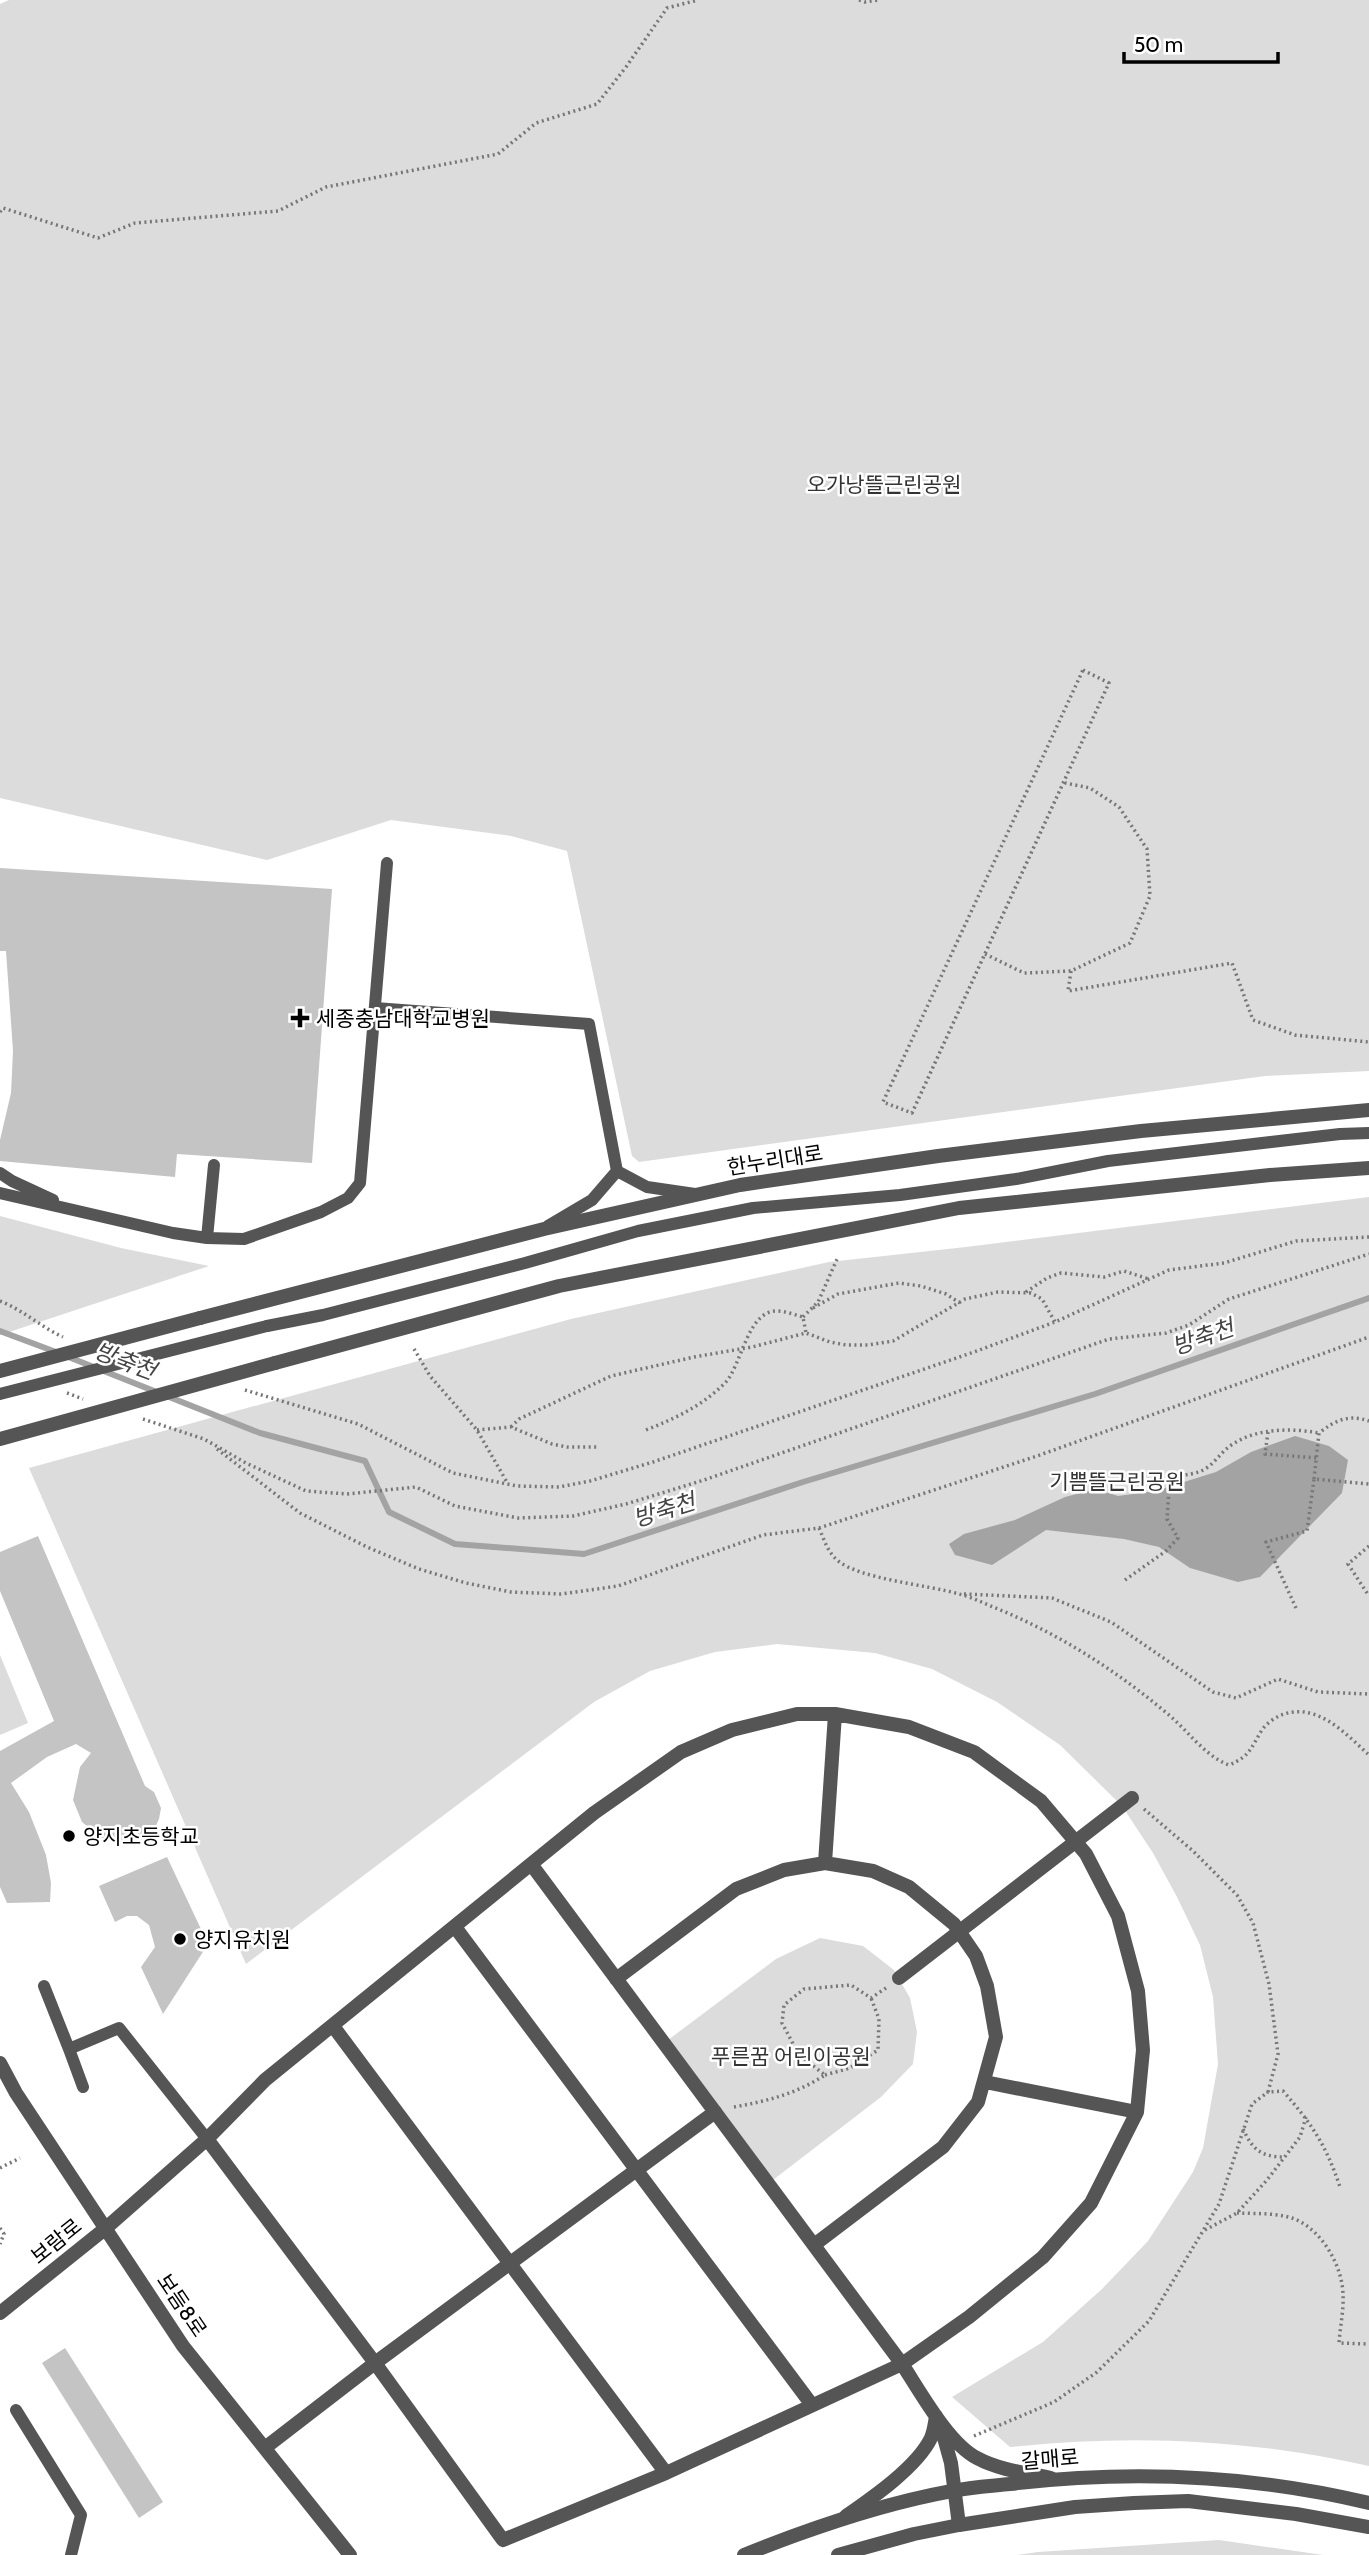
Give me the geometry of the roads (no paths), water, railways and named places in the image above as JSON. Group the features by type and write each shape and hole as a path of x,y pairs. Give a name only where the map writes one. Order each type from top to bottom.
{"street":[{"name":"한누리대로","path":"0,1371 544,1229 740,1185 1141,1130 1369,1110"},
{"path":"0,1438 559,1286 751,1247 959,1208 1270,1175 1369,1168"},
{"name":"보람로","path":"0,2313 106,2228 207,2139 265,2080 594,1813 681,1752 745,1727 797,1714 835,1714 909,1727 974,1752 1041,1801 1086,1854 1118,1916 1138,1992 1143,2050 1136,2112 1091,2203 1043,2257 969,2317 902,2364 666,2473 503,2540 375,2363"},
{"path":"825,1863 835,1714"},
{"path":"899,1978 1132,1798"},
{"path":"616,1979 736,1889 784,1870 825,1863 873,1871 909,1887 954,1924 976,1956 987,1986 996,2037 978,2102 943,2147 814,2245"},
{"path":"531,1864 902,2364 936,2416 958,2442 975,2458 997,2466 1055,2478"},
{"path":"454,1927 812,2404"},
{"path":"333,2026 666,2473"},
{"name":"보듬8로","path":"0,2063 16,2093 183,2346 350,2555"},
{"path":"985,2082 1136,2112"},
{"path":"266,2447 375,2363 715,2112"},
{"path":"207,2139 375,2363"},
{"path":"936,2416 946,2437 959,2525"},
{"path":"841,2520 882,2491 910,2465 930,2438 936,2416"},
{"name":"갈매로","path":"744,2555 841,2520 954,2490 1055,2478 1128,2475 1189,2477 1298,2489 1369,2503"},
{"path":"838,2555 959,2525 1074,2507 1134,2502 1188,2501 1369,2526"}],"lane":[{"path":"0,1193 173,1233 207,1238 244,1239 321,1212 348,1198 360,1183 387,863"},
{"path":"375,1008 589,1024 617,1171"},
{"path":"0,1394 512,1267 638,1231 753,1208 900,1195 1108,1161 1369,1133"},
{"path":"207,1238 214,1166"},
{"path":"617,1171 647,1187 699,1195"},
{"path":"544,1229 592,1200 617,1171"},
{"path":"0,1173 72,1208"},
{"path":"44,1986 83,2087"},
{"path":"69,2049 119,2028 207,2139"},
{"path":"16,2410 81,2515 71,2555"}],"waterway":[{"name":"방축천","path":"66,1356 260,1433 365,1461 389,1512 455,1544 584,1554 803,1482 1095,1394 1369,1298"},
{"name":"방축천","path":"0,1331 56,1352"}],"place":[{"name":"세종충남대학교병원","path":"300,1018"},
{"name":"양지초등학교","path":"69,1836"},
{"name":"양지유치원","path":"180,1939"}],"park label":[{"name":"오가낭뜰근린공원","path":"884,484"},
{"name":"기쁨뜰근린공원","path":"1117,1481"},
{"name":"푸른꿈 어린이공원","path":"791,2056"}]}
